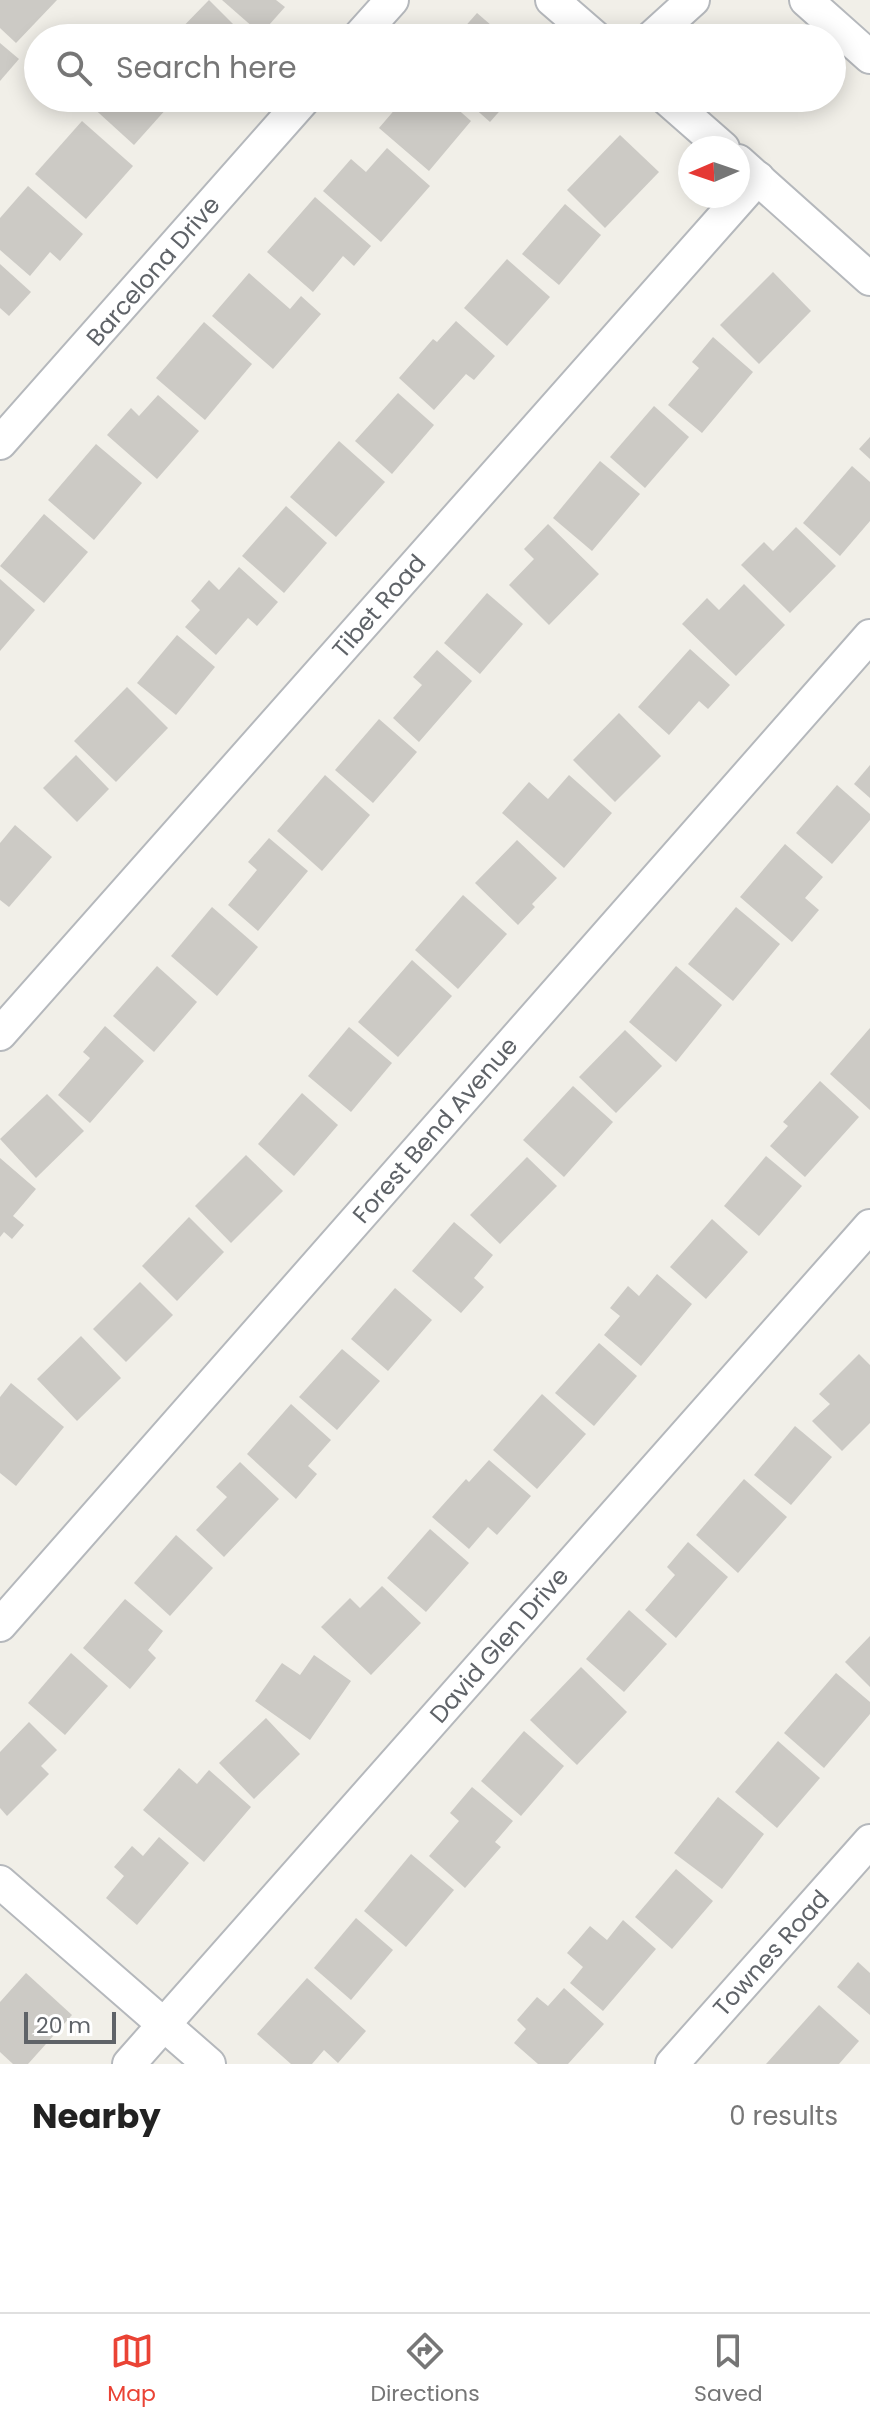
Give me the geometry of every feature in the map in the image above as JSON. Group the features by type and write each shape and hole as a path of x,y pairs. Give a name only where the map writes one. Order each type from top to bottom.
{"street":[{"path":"371,24 392,0"},
{"path":"552,0 580,24"},
{"path":"666,24 693,0"},
{"path":"806,0 833,24"},
{"path":"846,36 870,57"},
{"name":"Barcelona Drive","path":"0,443 293,112"},
{"path":"682,112 709,136"},
{"path":"750,171 870,279"},
{"name":"Tibet Road","path":"0,1034 714,208"},
{"name":"Forest Bend Avenue","path":"0,1625 870,636"},
{"name":"David Glen Drive","path":"129,2064 870,1226"},
{"name":"Townes Road","path":"673,2064 870,1841"},
{"path":"0,1882 209,2064"}],"building":[{"path":"0,0 57,0 34,24 24,24 24,35 16,43 0,28"},
{"path":"209,0 233,24 186,24"},
{"path":"222,0 276,0 285,7 270,24 250,24"},
{"path":"477,13 490,24 467,24"},
{"path":"0,43 19,59 0,81"},
{"path":"98,112 163,112 134,145"},
{"path":"393,112 461,112 471,121 429,171 379,128"},
{"path":"479,112 499,112 490,122"},
{"path":"82,121 133,166 86,219 35,174"},
{"path":"620,135 659,172 605,228 567,190"},
{"path":"387,148 430,186 381,242 323,191 351,159 366,172"},
{"path":"28,186 83,234 60,261 50,252 30,276 0,250 0,218"},
{"path":"315,197 371,246 354,266 343,256 313,292 267,252"},
{"path":"565,204 601,235 559,285 522,254"},
{"path":"507,259 550,297 507,346 464,308"},
{"path":"0,264 31,292 9,316 0,308"},
{"path":"773,272 811,311 759,364 720,325"},
{"path":"249,273 290,309 301,296 321,314 273,369 212,316"},
{"path":"456,321 495,356 474,380 466,374 434,410 399,378 433,339 437,342"},
{"path":"204,322 252,364 205,420 156,378"},
{"path":"713,337 753,372 702,433 668,405 699,368 692,362"},
{"path":"398,393 434,425 392,474 355,441"},
{"path":"158,395 199,431 157,479 107,435 131,408 139,416"},
{"path":"654,406 689,437 645,488 610,457"},
{"path":"870,437 870,459 859,449"},
{"path":"339,441 385,482 336,537 290,497"},
{"path":"96,444 142,483 94,540 48,500"},
{"path":"600,461 640,494 592,551 553,518"},
{"path":"852,466 870,482 870,521 840,556 803,523"},
{"path":"286,506 327,543 284,593 242,556"},
{"path":"44,514 88,552 44,603 0,566"},
{"path":"548,524 599,574 549,625 509,585 534,559 524,549"},
{"path":"796,527 836,566 790,613 741,565 764,542 773,551"},
{"path":"239,567 278,602 257,626 248,618 216,655 185,627 200,610 191,601 209,580 219,590"},
{"path":"0,579 35,610 0,651"},
{"path":"744,584 785,625 736,676 682,624 707,598 719,610"},
{"path":"487,593 523,624 480,674 444,643"},
{"path":"177,635 215,667 176,715 137,683"},
{"path":"690,649 730,685 708,709 699,701 669,735 638,707"},
{"path":"437,650 472,681 419,742 393,718 422,685 413,677"},
{"path":"127,687 168,728 116,782 74,741"},
{"path":"619,713 661,756 615,802 573,760"},
{"path":"379,719 417,752 373,803 335,770"},
{"path":"76,755 109,789 77,822 43,788"},
{"path":"870,765 870,798 854,784"},
{"path":"325,775 370,815 322,871 277,831"},
{"path":"569,775 612,813 564,868 502,813 529,782 548,799"},
{"path":"837,785 870,814 870,820 832,864 796,833"},
{"path":"15,825 52,857 9,907 0,900 0,843"},
{"path":"269,838 308,871 258,931 228,905 257,870 248,862"},
{"path":"517,840 557,878 532,904 535,907 518,925 475,883"},
{"path":"785,844 823,877 805,898 819,910 792,942 740,897"},
{"path":"463,895 507,934 458,989 415,950"},
{"path":"212,907 258,947 217,996 171,956"},
{"path":"736,907 780,944 733,1001 688,964"},
{"path":"412,960 452,996 398,1057 358,1022"},
{"path":"157,966 197,1002 154,1052 113,1016"},
{"path":"676,966 722,1005 676,1062 629,1022"},
{"path":"105,1026 144,1061 90,1123 58,1095 90,1058 83,1052"},
{"path":"349,1027 392,1063 351,1112 308,1076"},
{"path":"870,1028 870,1110 830,1074"},
{"path":"625,1030 662,1066 616,1113 579,1077"},
{"path":"820,1081 859,1117 805,1177 770,1146 788,1126 783,1122"},
{"path":"573,1086 613,1122 564,1177 523,1140"},
{"path":"302,1093 338,1125 294,1176 258,1144"},
{"path":"47,1094 84,1131 36,1178 0,1139"},
{"path":"246,1155 283,1191 231,1243 195,1206"},
{"path":"766,1156 802,1186 759,1236 724,1206"},
{"path":"527,1157 557,1186 500,1244 470,1215"},
{"path":"0,1158 36,1189 13,1216 24,1225 12,1239 4,1232 0,1237"},
{"path":"189,1217 224,1252 177,1301 142,1266"},
{"path":"712,1219 748,1252 706,1299 670,1267"},
{"path":"454,1222 493,1255 474,1278 484,1287 461,1313 412,1271"},
{"path":"657,1274 692,1304 641,1366 604,1335 620,1316 610,1308 628,1286 639,1296"},
{"path":"140,1282 173,1315 126,1362 93,1329"},
{"path":"395,1288 432,1320 388,1371 351,1339"},
{"path":"81,1336 121,1378 77,1421 37,1379"},
{"path":"599,1343 637,1376 594,1426 555,1393"},
{"path":"342,1349 380,1381 337,1430 299,1397"},
{"path":"859,1354 870,1365 870,1423 842,1451 812,1421 830,1404 819,1394"},
{"path":"11,1383 64,1427 16,1486 0,1473 0,1397"},
{"path":"542,1394 586,1434 537,1489 493,1450"},
{"path":"291,1404 331,1440 308,1466 317,1474 296,1499 247,1454"},
{"path":"795,1426 832,1457 791,1505 754,1475"},
{"path":"489,1460 531,1496 497,1535 488,1527 469,1549 432,1517 466,1479 469,1482"},
{"path":"240,1462 279,1499 224,1557 196,1530 227,1497 216,1487"},
{"path":"744,1479 787,1517 738,1573 696,1535"},
{"path":"430,1529 469,1563 426,1612 387,1578"},
{"path":"176,1535 213,1568 170,1616 134,1583"},
{"path":"688,1542 728,1577 676,1638 645,1610 675,1575 667,1567"},
{"path":"382,1586 421,1623 371,1675 321,1627 350,1598 360,1608"},
{"path":"125,1599 163,1631 148,1650 156,1658 130,1689 83,1648"},
{"path":"629,1610 667,1644 624,1692 586,1659"},
{"path":"870,1636 870,1687 845,1662"},
{"path":"71,1653 108,1686 65,1735 28,1703"},
{"path":"314,1655 351,1681 310,1740 255,1701 282,1663 300,1675"},
{"path":"581,1667 627,1712 577,1765 530,1720"},
{"path":"836,1673 870,1702 870,1714 824,1768 784,1733"},
{"path":"266,1718 300,1754 254,1799 219,1763"},
{"path":"29,1722 57,1750 41,1766 49,1774 7,1816 0,1808 0,1752"},
{"path":"524,1731 564,1766 521,1816 481,1781"},
{"path":"778,1741 820,1778 777,1828 735,1792"},
{"path":"179,1768 197,1784 209,1770 251,1807 204,1862 143,1810"},
{"path":"472,1787 513,1821 495,1842 501,1847 465,1888 429,1856 459,1821 450,1813"},
{"path":"718,1797 764,1834 722,1889 674,1853"},
{"path":"159,1837 189,1863 137,1925 106,1898 124,1876 114,1867 132,1846 143,1856"},
{"path":"411,1854 454,1890 406,1947 364,1911"},
{"path":"676,1869 713,1901 672,1949 635,1917"},
{"path":"356,1918 393,1950 351,2000 314,1968"},
{"path":"623,1920 656,1949 603,2011 570,1983 583,1967 567,1953 590,1926 607,1940"},
{"path":"858,1962 870,1973 870,2015 837,1987"},
{"path":"26,1973 72,2015 28,2064 13,2064 0,2052 0,2002"},
{"path":"307,1978 366,2031 338,2063 324,2050 312,2064 291,2064 257,2034"},
{"path":"564,1988 604,2024 568,2064 538,2064 514,2043 526,2029 517,2020 537,1997 548,2006"},
{"path":"819,2005 859,2041 839,2064 766,2064"}]}
